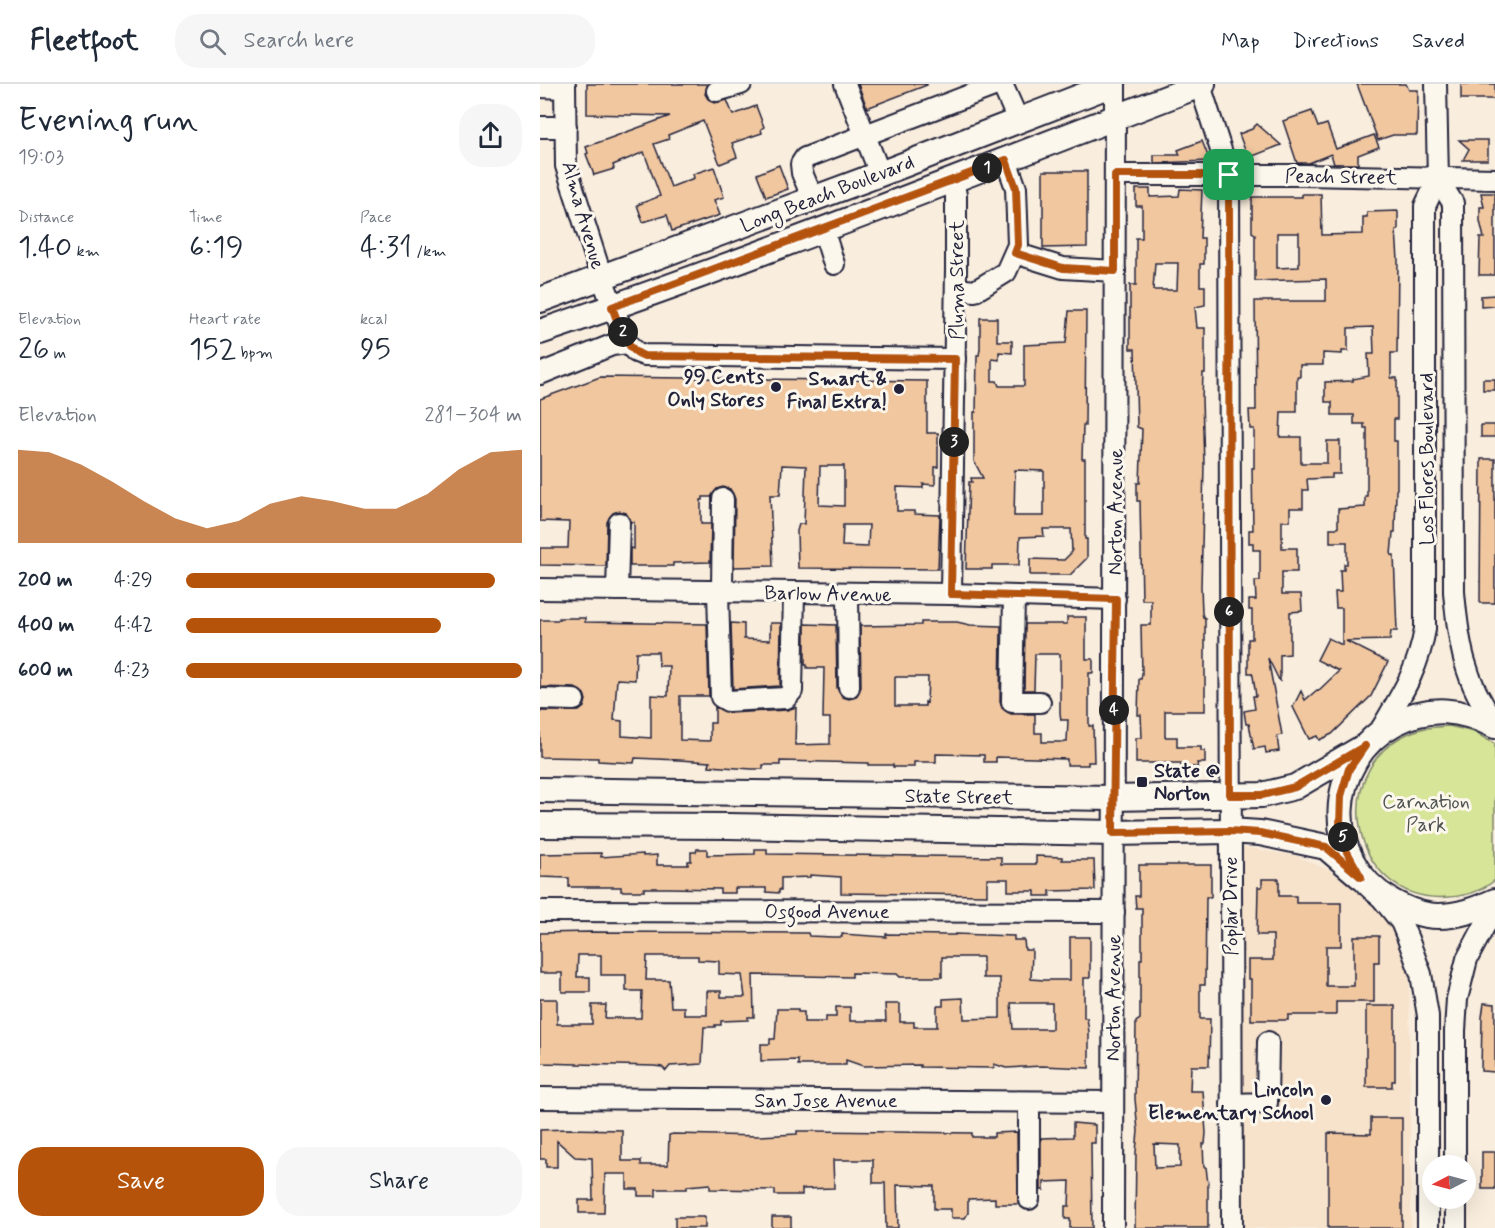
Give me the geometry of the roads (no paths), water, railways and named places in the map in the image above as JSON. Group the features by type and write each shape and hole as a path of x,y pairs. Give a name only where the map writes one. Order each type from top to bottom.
{"main road":[{"name":"Long Beach Boulevard","path":"540,300 880,174 1114,84"},
{"name":"Long Beach Boulevard","path":"540,332 953,181 1201,85"},
{"path":"953,181 950,165 952,161 1010,136 1016,129 1018,120"},
{"path":"823,229 828,215 834,210 881,188 883,184 880,174"},
{"name":"State Street","path":"540,790 1113,798 1262,795 1295,787 1409,716 1441,710 1474,715 1495,726"},
{"path":"1370,885 1347,852 1340,825 1340,815 1341,796 1349,769 1373,739"},
{"path":"728,826 729,793"},
{"name":"State Street","path":"540,825 1260,833 1326,847 1370,885 1406,909 1437,916 1469,913 1495,901"}],"street":[{"path":"717,91 741,84"},
{"path":"845,84 880,174"},
{"path":"813,199 802,173 801,164 806,158 865,134 1001,84 1018,120"},
{"name":"Norton Avenue","path":"1113,1228 1113,798 1116,599 1114,84"},
{"name":"Los Flores Boulevard","path":"1373,739 1413,676 1422,650 1426,608 1425,206 1438,179 1436,84"},
{"name":"Poplar Drive","path":"1201,85 1229,175 1229,831 1232,1228"},
{"path":"540,87 565,86"},
{"name":"Alma Avenue","path":"565,86 566,165 602,278 627,343"},
{"path":"540,120 566,124"},
{"path":"540,127 566,124"},
{"path":"956,290 975,291 1006,273 1015,253 1018,245 1016,188 1006,160"},
{"name":"Peach Street","path":"1115,175 1495,179"},
{"name":"Los Flores Boulevard","path":"1438,179 1453,203 1453,460 1456,625 1462,655 1474,688 1495,721"},
{"name":"Pluma Street","path":"951,594 956,290 956,195 953,181"},
{"path":"823,229 834,264"},
{"path":"1015,253 1063,268 1115,271"},
{"path":"540,374 612,345 627,343 644,356 955,359"},
{"path":"1426,461 1453,460"},
{"path":"723,499 720,592 721,697 728,701 786,698 792,691 794,592"},
{"path":"618,590 619,523"},
{"name":"Barlow Avenue","path":"540,589 951,594 1116,599"},
{"path":"848,593 849,687"},
{"path":"1014,596 1012,702 1040,702"},
{"path":"540,699 574,700"},
{"path":"1370,885 1401,922 1424,986 1428,1016 1428,1228"},
{"path":"1455,1155 1457,999 1467,959 1495,906"},
{"name":"Osgood Avenue","path":"540,911 1114,912"},
{"path":"1231,1104 1267,1103 1268,1042"},
{"name":"San Jose Avenue","path":"540,1098 1112,1102"},
{"path":"1029,1102 1029,1199"},
{"path":"1456,1209 1456,1228"}],"place":[{"name":"99 Cents Only Stores","path":"776,387"},
{"name":"Smart & Final Extra!","path":"899,389"},
{"name":"State @ Norton","path":"1142,782"},
{"name":"Lincoln Elementary School","path":"1326,1100"}],"park label":[{"name":"Carnation Park","path":"1426,812"}]}
